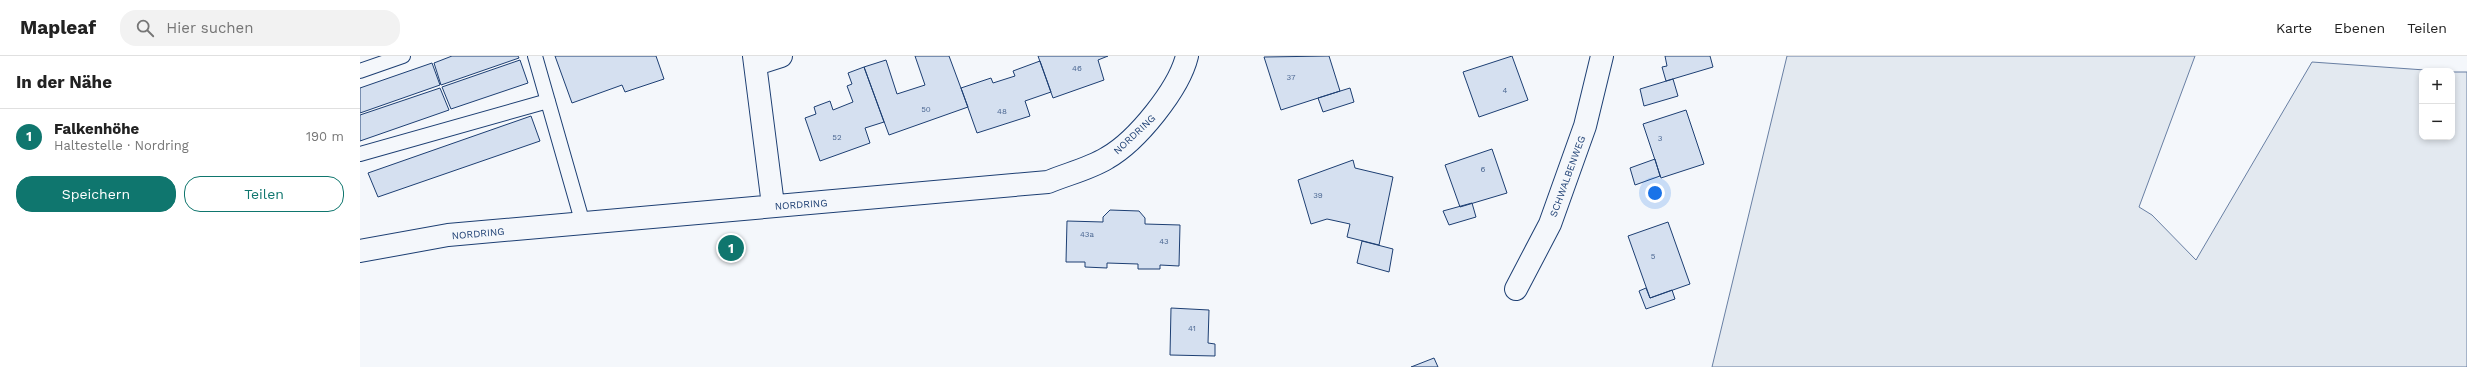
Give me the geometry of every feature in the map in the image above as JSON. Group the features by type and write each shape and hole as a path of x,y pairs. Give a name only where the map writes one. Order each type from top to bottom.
{"street":[{"path":"773,206 755,60 780,56"},
{"name":"NORDRING","path":"361,247 448,235 1048,182 1108,158 1152,120 1184,67 1187,56"},
{"name":"SCHWALBENWEG","path":"1516,289 1553,216 1585,126 1602,56"}],"lane":[{"path":"360,71 403,56"},
{"path":"535,56 583,224"},
{"path":"360,154 548,101"}],"shaded area":[{"path":"1787,56 2195,56 2139,207 2152,215 2196,260 2312,62 2419,70 2419,140 2455,140 2455,72 2467,72 2467,367 1712,367"}],"building":[{"path":"452,56 518,56 519,58 441,85 434,63"},
{"path":"555,56 656,56 664,79 625,92 622,85 572,103"},
{"path":"915,56 949,56 968,107 889,135 864,67 886,60 897,94 925,85"},
{"path":"1038,56 1108,56 1098,60 1104,80 1053,98"},
{"path":"1329,56 1340,91 1281,110 1264,57"},
{"path":"1512,56 1528,100 1479,117 1463,72"},
{"path":"1665,56 1710,56 1713,67 1666,81 1662,67 1667,66"},
{"path":"520,60 528,83 451,109 442,87"},
{"path":"1040,61 1051,92 1025,101 1030,116 977,133 961,88 991,78 993,83 1015,76 1013,71"},
{"path":"432,63 440,85 360,113 360,88"},
{"path":"864,67 884,122 865,128 870,143 820,161 805,118 816,114 814,107 830,101 833,110 853,102 847,86 852,84 848,73"},
{"path":"1673,79 1678,96 1644,106 1640,89"},
{"path":"440,88 449,110 360,141 360,115"},
{"path":"1350,88 1354,102 1323,112 1318,98"},
{"path":"1686,110 1704,164 1661,178 1643,124"},
{"path":"531,116 540,141 378,197 368,173"},
{"path":"1492,149 1507,193 1460,207 1445,165"},
{"path":"1655,159 1660,176 1635,185 1630,168"},
{"path":"1353,160 1355,168 1393,177 1379,245 1347,237 1350,224 1327,219 1311,224 1298,180"},
{"path":"1472,203 1476,217 1449,225 1443,211"},
{"path":"1110,210 1139,211 1145,218 1145,224 1180,225 1179,266 1160,265 1160,269 1138,269 1138,264 1107,263 1107,268 1085,267 1085,262 1066,262 1067,221 1103,222 1103,217"},
{"path":"1668,222 1690,284 1650,298 1628,236"},
{"path":"1362,241 1393,249 1389,272 1357,263"},
{"path":"1646,288 1650,298 1672,290 1675,299 1646,309 1639,291"},
{"path":"1171,308 1209,310 1208,343 1215,344 1215,356 1170,355"},
{"path":"1434,358 1438,367 1411,367"}],"place":[{"name":"Falkenhöhe","path":"731,248"}]}
